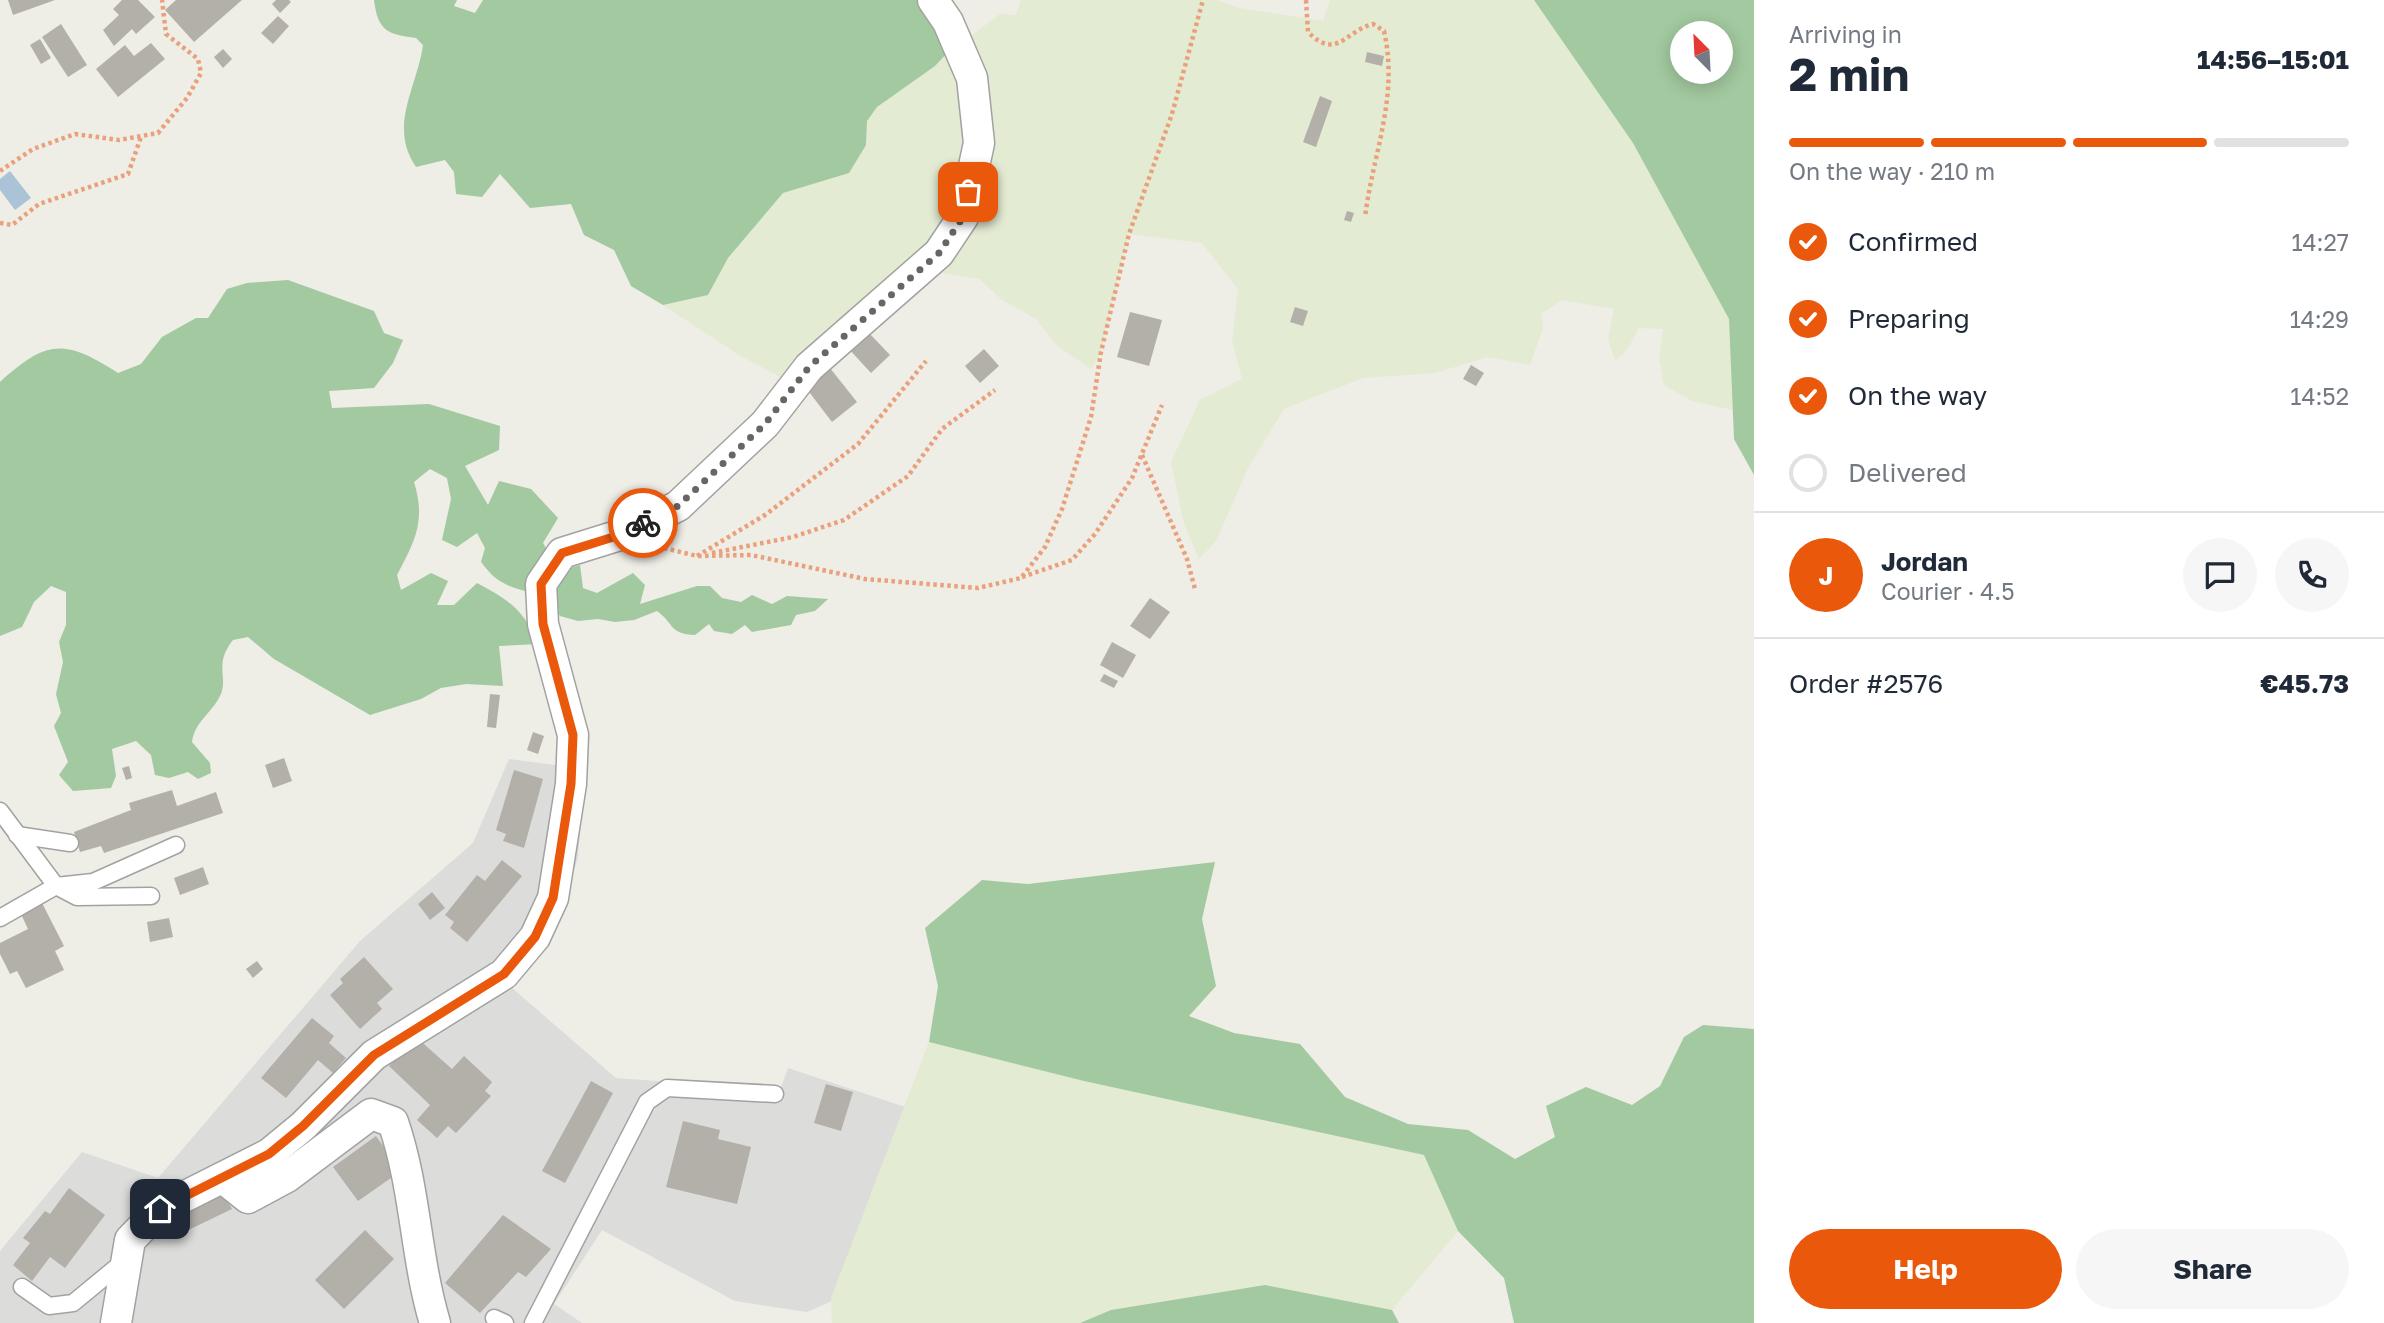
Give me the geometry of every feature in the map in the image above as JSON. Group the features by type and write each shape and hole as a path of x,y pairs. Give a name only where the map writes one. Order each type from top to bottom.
{"street":[{"path":"116,1323 130,1240 160,1209 269,1154 303,1126 374,1055 504,974 535,937 553,898 571,784 573,735 543,624 541,584 562,553 623,534 678,506 765,424 809,367 939,253 963,217 979,143 972,78 948,22 933,0"},
{"path":"223,1178 248,1198 287,1177 371,1114 393,1122 412,1187 422,1280 435,1323"}],"lane":[{"path":"0,811 56,886 77,897 151,895"},
{"path":"17,835 70,843"},
{"path":"0,918 56,886 93,882 176,845"},
{"path":"533,1323 647,1102 667,1088 775,1094"},
{"path":"22,1287 49,1306 73,1303 127,1258"}],"path":[{"path":"0,171 33,149 75,134 119,140 158,133 187,98 201,73 198,59 166,34 162,0"},
{"path":"1021,578 1045,547 1062,509 1091,417 1101,352 1129,234 1172,114 1203,0"},
{"path":"1306,0 1308,32 1318,42 1330,45 1345,41 1359,28 1373,24 1384,31 1388,47 1389,103 1368,188 1365,217"},
{"path":"0,223 12,225 39,204 128,174 141,136"},
{"path":"697,556 765,515 858,444 926,362"},
{"path":"697,556 793,537 844,520 908,476 942,429 995,390"},
{"path":"623,534 641,542 697,556 751,555 865,579 978,588 1021,578 1072,560 1132,478 1162,405"},
{"path":"1142,455 1183,547 1195,589"}],"shaded area":[{"path":"509,759 585,769 578,858 556,927 511,987 616,1078 780,1090 788,1068 905,1107 832,1301 807,1312 735,1301 602,1230 554,1304 582,1323 0,1323 0,1251 82,1152 158,1178 360,941 473,843"}],"green space":[{"path":"374,0 457,0 454,6 475,13 483,0 918,0 950,50 935,66 877,107 867,121 866,145 849,173 783,193 728,258 708,295 663,305 631,286 614,250 584,235 571,204 530,208 500,174 482,197 456,194 454,172 445,160 416,167 404,137 404,122 423,45 416,38 398,35 381,25"},
{"path":"1021,0 1217,0 1239,8 1323,21 1330,0 1534,0 1633,143 1729,319 1733,410 1692,401 1664,385 1659,358 1663,329 1639,328 1627,350 1615,361 1608,339 1614,309 1562,300 1541,314 1543,328 1530,365 1488,357 1435,373 1363,378 1284,409 1249,466 1216,541 1199,559 1184,524 1171,462 1200,400 1242,379 1232,341 1238,289 1202,243 1129,234 1101,352 1091,369 1056,345 1036,319 1002,300 979,279 907,267 782,378 739,355 663,305 708,295 728,258 783,193 809,185 866,145 867,121 877,107 1000,14 1016,15"},
{"path":"1534,0 1754,0 1754,475 1734,439 1729,319 1633,143"},
{"path":"288,280 374,311 384,333 403,340 393,363 374,388 329,391 332,408 429,404 500,426 499,450 465,466 488,505 499,481 531,489 558,518 543,543 560,571 580,565 583,588 597,593 633,573 645,585 640,604 697,586 710,586 722,598 741,602 752,595 772,604 787,596 828,599 815,611 796,615 791,625 752,632 745,625 732,634 714,631 709,624 695,635 680,633 657,611 634,620 615,622 598,619 578,621 560,616 545,600 505,584 493,576 481,562 485,548 477,533 457,547 442,540 451,499 447,478 430,469 414,482 419,520 409,552 397,575 401,590 431,573 448,581 437,605 454,605 477,583 514,607 533,632 538,644 499,646 503,686 466,684 441,688 421,699 370,715 274,659 248,637 233,640 222,664 223,683 220,696 196,728 192,742 210,763 211,773 198,779 188,772 169,778 155,775 151,755 136,741 112,749 116,776 111,788 73,791 59,775 68,762 54,726 61,713 56,694 63,662 59,642 66,625 66,592 51,586 34,602 22,627 0,636 0,382 31,358 44,351 57,349 84,354 118,373 141,364 162,337 196,318 208,318 227,289 247,283"},
{"path":"1215,862 1202,919 1216,986 1189,1016 1234,1033 1300,1044 1345,1097 1408,1124 1468,1130 1515,1159 1555,1137 1546,1106 1586,1087 1632,1105 1660,1086 1684,1037 1703,1025 1754,1029 1754,1323 1514,1323 1504,1278 1458,1231 1424,1155 1084,1081 929,1042 938,986 925,928 982,880 1028,884"},
{"path":"929,1042 1084,1081 1424,1155 1458,1231 1392,1310 1265,1285 1111,1310 1080,1323 832,1323 831,1298"},
{"path":"1265,1285 1392,1310 1399,1323 1080,1323 1111,1310"}],"water":[{"path":"10,171 31,198 15,210 0,190 0,179"}],"building":[{"path":"8,0 55,0 13,15"},
{"path":"122,0 138,0 155,17 136,34 132,29 114,46 103,30 119,15 113,9"},
{"path":"176,0 242,0 194,42 165,10"},
{"path":"276,0 291,2 280,13 272,4"},
{"path":"278,16 289,26 273,44 261,33"},
{"path":"61,24 87,65 68,77 42,37"},
{"path":"40,39 51,58 41,64 30,45"},
{"path":"151,43 165,59 118,97 96,69 125,45 134,56"},
{"path":"223,49 232,59 223,68 214,57"},
{"path":"1367,52 1384,56 1382,66 1365,62"},
{"path":"1320,96 1332,101 1316,147 1303,142"},
{"path":"1347,211 1354,213 1351,222 1344,220"},
{"path":"1295,307 1308,311 1303,326 1290,322"},
{"path":"1130,312 1162,320 1149,366 1117,357"},
{"path":"868,332 890,355 871,373 849,349"},
{"path":"984,349 999,366 980,383 965,366"},
{"path":"826,363 857,402 832,422 806,388"},
{"path":"1471,365 1484,373 1476,386 1463,379"},
{"path":"1150,598 1170,612 1150,639 1130,626"},
{"path":"1112,642 1136,655 1123,678 1100,665"},
{"path":"1104,674 1118,681 1114,688 1100,681"},
{"path":"490,694 500,695 496,728 487,727"},
{"path":"533,732 544,736 538,754 527,750"},
{"path":"284,758 292,781 273,788 265,765"},
{"path":"129,766 132,778 126,780 122,768"},
{"path":"514,770 543,779 524,848 503,841 506,834 496,830"},
{"path":"172,790 177,806 216,792 223,813 104,853 101,846 80,852 74,832 131,810 129,803"},
{"path":"502,860 522,876 467,942 450,928 454,922 445,915 477,875 485,881"},
{"path":"203,867 209,884 180,895 174,878"},
{"path":"432,892 445,908 430,920 418,904"},
{"path":"42,903 64,946 55,951 64,970 26,988 17,971 10,974 0,954 0,943 28,929 21,914"},
{"path":"169,918 173,937 150,942 147,922"},
{"path":"364,957 393,989 377,1003 382,1009 360,1029 330,995 343,983 340,979"},
{"path":"257,961 263,969 253,978 246,969"},
{"path":"312,1018 334,1036 329,1043 346,1058 333,1073 318,1060 286,1098 261,1078"},
{"path":"416,1037 452,1069 464,1056 492,1082 485,1091 491,1096 456,1133 448,1126 437,1138 417,1120 430,1105 389,1066"},
{"path":"591,1081 613,1093 565,1183 542,1171"},
{"path":"826,1084 853,1092 841,1131 814,1123"},
{"path":"683,1121 720,1130 718,1139 751,1147 737,1204 666,1187"},
{"path":"376,1136 401,1171 358,1201 333,1167"},
{"path":"220,1187 232,1209 178,1235 168,1217"},
{"path":"69,1188 105,1215 65,1268 50,1257 32,1281 13,1265 30,1243 23,1238 45,1211 50,1214"},
{"path":"503,1215 551,1249 526,1277 518,1272 480,1313 445,1283"},
{"path":"365,1230 394,1259 344,1309 315,1280"}],"way so far":[{"path":"643,523 678,506 765,424 809,367 939,253 963,217 968,192"}],"route":[{"path":"160,1209 269,1154 303,1126 374,1055 504,974 535,937 553,898 571,784 573,735 543,624 541,584 562,553 623,534 643,523"}]}
